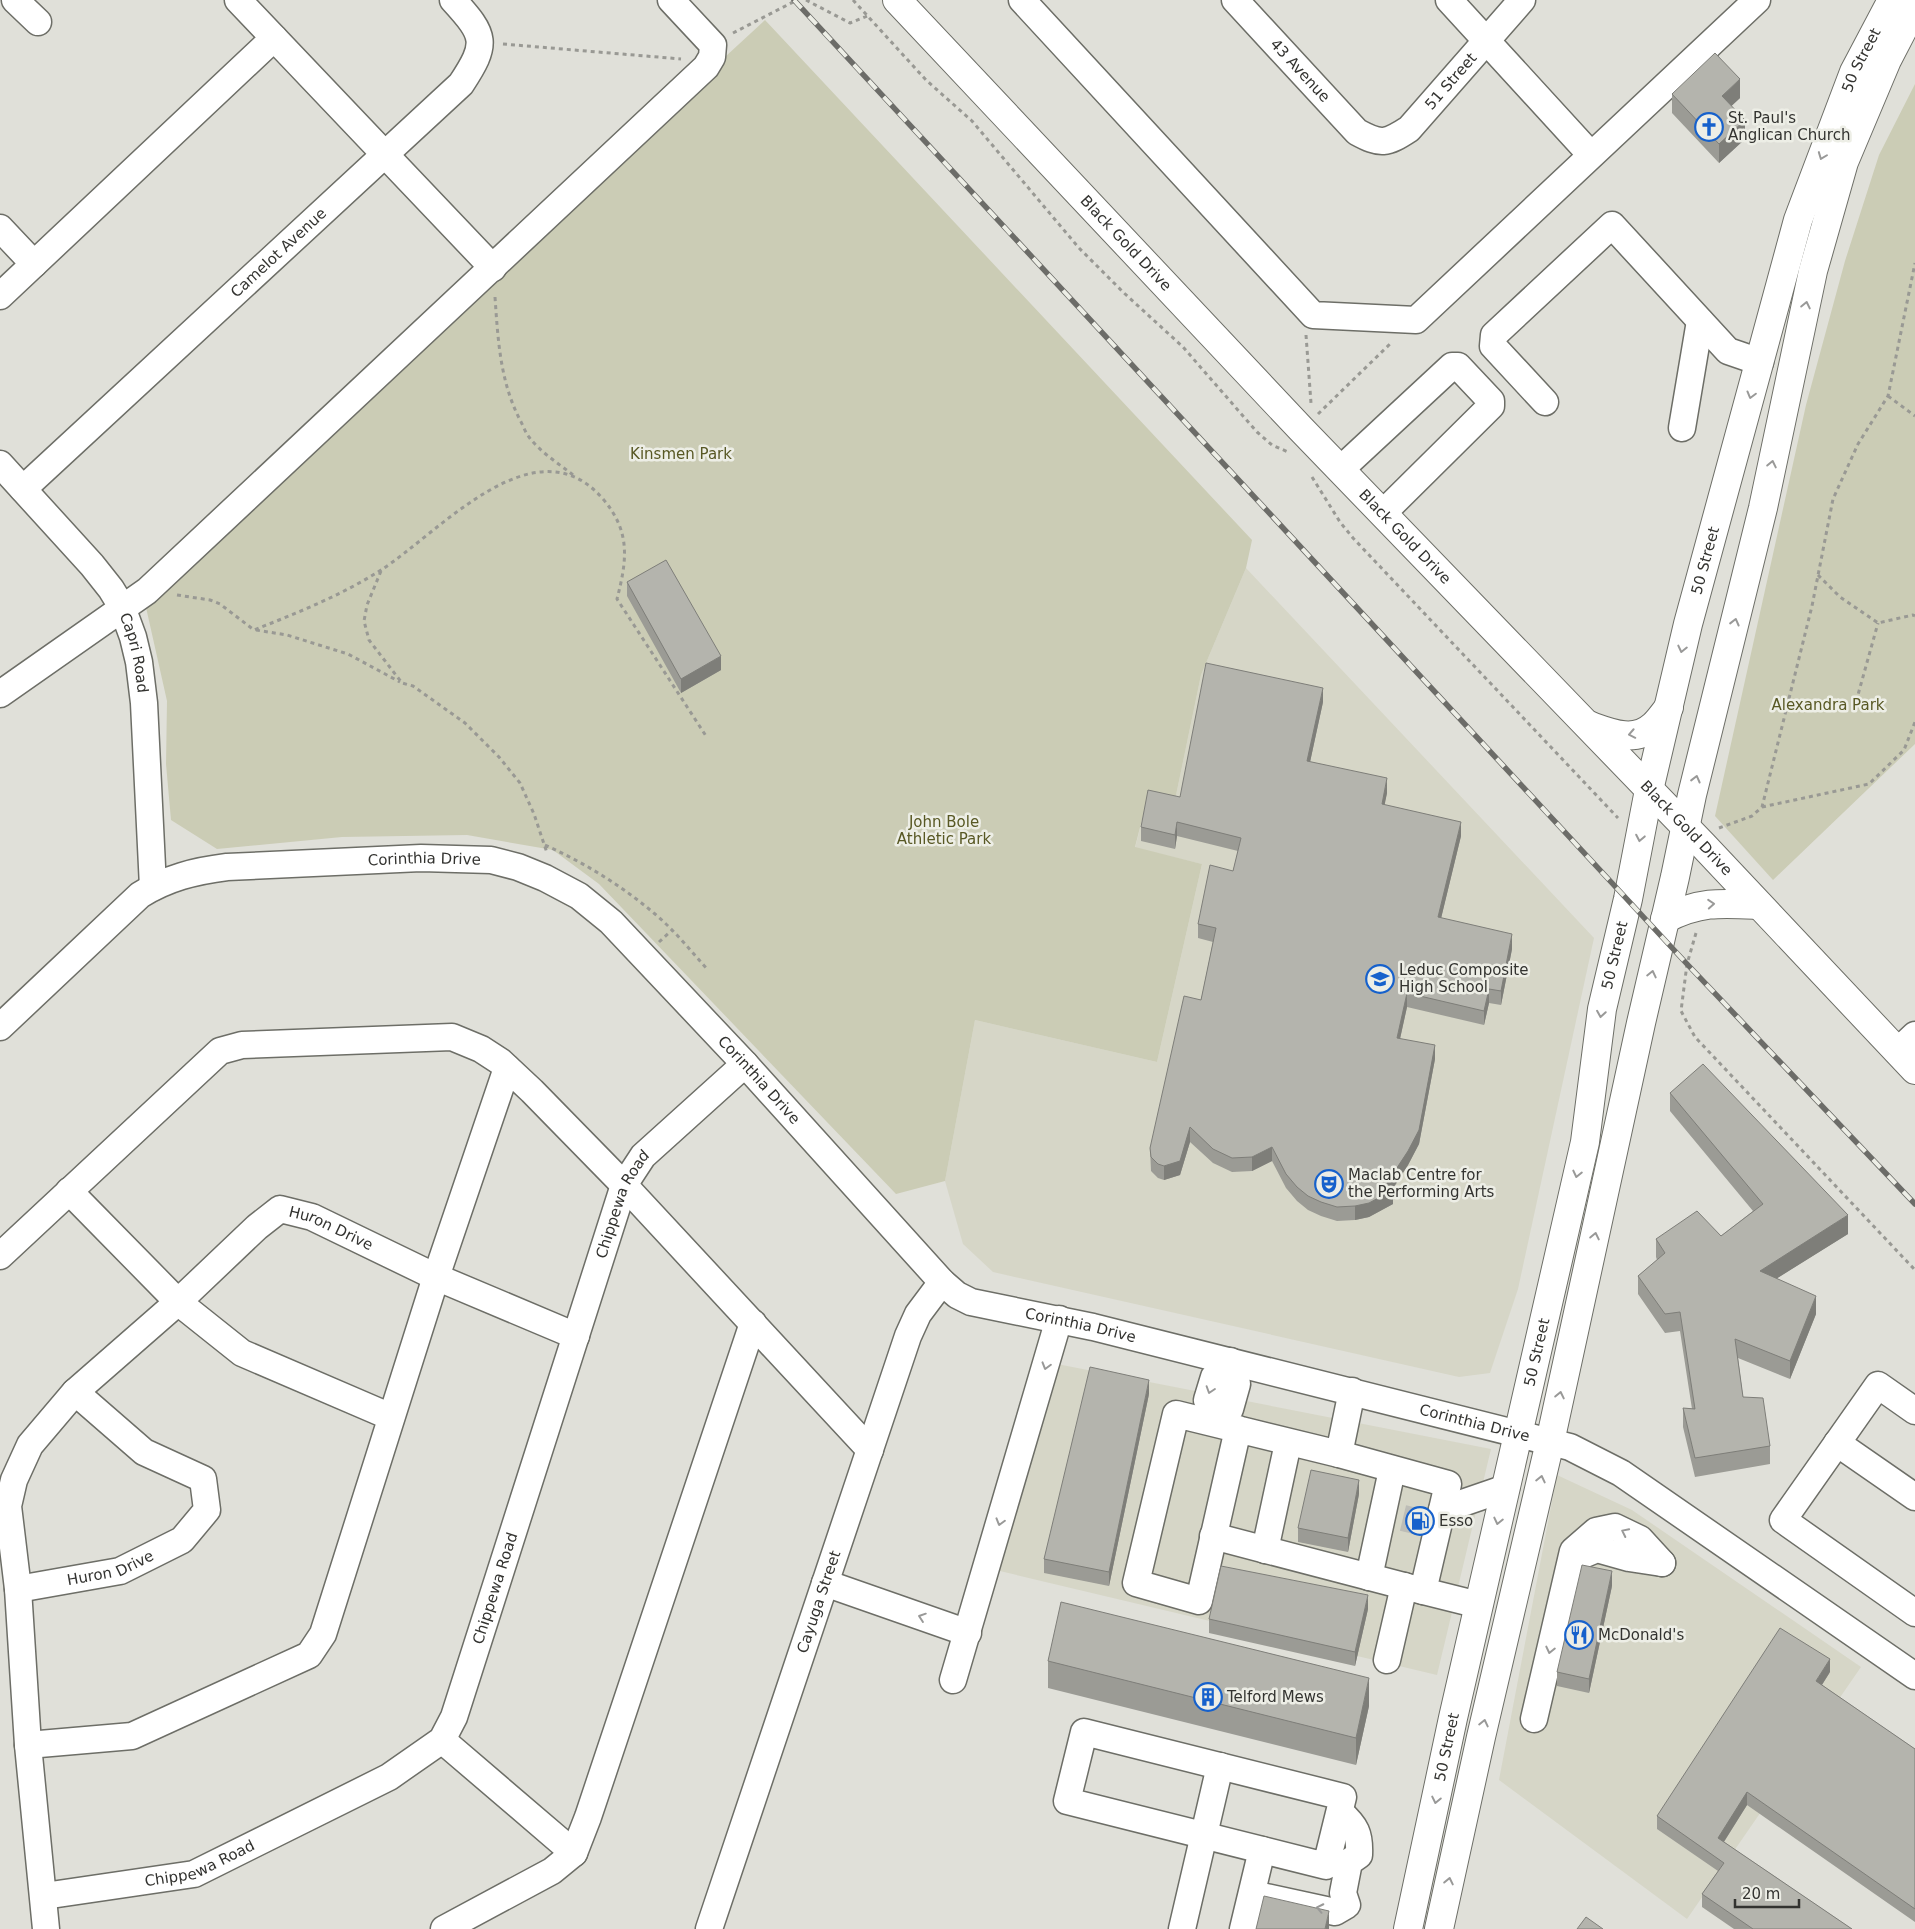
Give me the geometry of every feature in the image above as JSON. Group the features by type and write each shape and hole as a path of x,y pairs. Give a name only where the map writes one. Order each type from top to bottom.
{"main road":[{"name":"Black Gold Drive","path":"898,0 1302,434 1341,469 1759,905 1909,1052"},
{"name":"50 Street","path":"1408,1929 1479,1605 1585,1142 1602,1009 1628,899 1649,790 1688,624 1798,220 1854,72 1892,0"},
{"name":"50 Street","path":"1439,1929 1483,1728 1550,1442 1665,919 1694,836 1696,776 1763,508 1813,271 1844,162 1888,60 1915,6"},
{"path":"1587,725 1620,736 1636,734 1652,728 1669,707"},
{"path":"1665,919 1694,906 1708,904 1759,905"}],"street":[{"path":"15,0 38,22"},
{"path":"238,0 493,268"},
{"path":"453,0 471,19 480,34 479,42"},
{"path":"0,694 147,591 706,67 712,57 713,45 671,0"},
{"path":"1022,0 1313,315 1416,320 1757,0"},
{"name":"43 Avenue","path":"1235,0 1357,132 1368,138"},
{"path":"1449,0 1591,155"},
{"name":"51 Street","path":"1368,138 1383,142 1396,138 1409,129 1522,0"},
{"path":"0,296 274,38"},
{"name":"Camelot Avenue","path":"23,489 461,84 479,54 479,42"},
{"path":"1545,402 1493,346 1494,335 1612,225 1728,351 1760,362"},
{"path":"0,228 34,264"},
{"path":"1682,428 1700,321"},
{"path":"1341,469 1452,366 1458,366 1491,401 1491,406 1383,513"},
{"name":"Capri Road","path":"0,464 92,565 111,589 122,607 133,637 139,662 144,703 153,887"},
{"name":"Corinthia Drive","path":"0,1027 140,895 179,876 202,870 227,867 421,858 491,860 518,867 545,878 579,896 612,922 745,1064 942,1282 957,1295 971,1302 1059,1320 1229,1366 1352,1391 1570,1447 1620,1473 1912,1667"},
{"path":"0,1256 220,1050 242,1045 452,1037 481,1049 507,1068 532,1091 624,1185 870,1450"},
{"name":"Chippewa Road","path":"44,1896 194,1874 389,1778 442,1740 454,1717 624,1185 643,1156 745,1064"},
{"path":"28,1745 132,1736 310,1655 323,1634 436,1277 507,1068"},
{"path":"69,1191 178,1302 242,1353 391,1418"},
{"name":"Huron Drive","path":"46,1929 28,1745 18,1589 8,1506 7,1479 30,1445 75,1392 178,1302 257,1227 280,1209 312,1217 436,1277 576,1336"},
{"name":"Cayuga Street","path":"709,1929 908,1336 918,1314 942,1282"},
{"path":"953,1680 1059,1320"},
{"path":"444,1929 552,1872 574,1853 588,1817 753,1323"},
{"path":"1229,1366 1214,1377 1207,1400 1224,1422 1213,1536 1199,1601 1136,1583 1176,1414 1224,1422 1288,1443 1339,1454 1448,1484 1387,1660"},
{"path":"1915,1411 1878,1385 1783,1520 1915,1613"},
{"path":"1339,1454 1352,1391"},
{"name":"Huron Drive","path":"18,1589 120,1571 182,1540 207,1510 203,1479 144,1452 75,1392"},
{"path":"1265,1550 1288,1443"},
{"path":"1837,1443 1915,1498"},
{"path":"1369,1577 1393,1515 1392,1470"},
{"path":"1436,1520 1506,1488"},
{"path":"1534,1719 1573,1551 1596,1531 1615,1527 1640,1539 1662,1563"},
{"path":"1213,1536 1479,1605"},
{"path":"825,1583 968,1633"},
{"path":"1084,1732 1343,1797 1340,1812 1326,1866 1068,1801 1084,1732"},
{"path":"442,1740 574,1853"},
{"path":"1182,1929 1220,1766"},
{"path":"1252,1894 1336,1912 1347,1905 1343,1893 1349,1862 1359,1855 1360,1842 1357,1831 1350,1820 1340,1812"},
{"path":"1244,1929 1262,1850"}],"path":[{"path":"479,42 695,60 722,38 796,0"},
{"path":"806,0 850,23 867,16"},
{"path":"853,0 926,80 972,122 1079,248 1183,347 1257,432 1272,445 1280,448"},
{"path":"1762,807 1812,606 1833,499 1858,444 1888,396 1915,263"},
{"path":"493,268 498,345 503,377 513,406 529,437 550,457 592,487 612,510 624,535 626,560 617,599 706,736"},
{"path":"1302,434 1303,305"},
{"path":"1280,448 1302,434 1416,320"},
{"path":"1888,396 1915,416"},
{"path":"1280,448 1302,434"},
{"path":"1308,471 1340,522 1353,538 1639,842"},
{"path":"254,630 312,607 381,570 467,503 507,481 537,472 559,472 573,475"},
{"path":"381,570 367,605 364,621 370,640 402,683"},
{"path":"1818,575 1840,597 1878,623 1914,615"},
{"path":"147,591 210,600 220,604 254,630 287,635 348,654 402,683 413,686 465,723 500,756 520,783 534,814 547,852 545,878"},
{"path":"1854,710 1878,623"},
{"path":"1694,836 1710,819 1720,828 1752,816 1762,807 1869,784 1904,750 1915,722"},
{"path":"544,845 575,859 638,900 656,915 708,970"},
{"path":"1694,906 1699,921 1687,964 1681,1011 1688,1026 1702,1044 1915,1270"}],"shaded area":[{"name":"Leduc Composite High School","path":"1246,568 1594,938 1518,1289 1490,1373 1459,1377 993,1272 963,1244 945,1181 975,1020 1157,1062 1202,864 1135,848 1147,800 1174,805 1201,675"},
{"path":"1057,1364 1491,1449 1437,1675 987,1568"},
{"path":"1557,1475 1632,1510 1861,1667 1687,1919 1499,1780"}],"green space":[{"name":"Kinsmen Park","path":"765,20 1252,540 1246,568 1201,675 1174,805 1147,800 1135,847 1202,864 1157,1062 975,1020 945,1181 896,1194 599,884 553,850 467,835 342,837 217,849 171,820 166,764 167,701 143,594"},
{"name":"Alexandra Park","path":"1915,84 1915,744 1773,880 1715,816 1806,405 1845,261 1879,155"}],"building":[{"path":"1715,53 1740,79 1722,96 1745,120 1719,144 1672,94"},
{"path":"666,560 721,656 681,679 627,582"},
{"path":"1206,663 1323,688 1307,761 1387,778 1382,804 1461,822 1438,917 1512,934 1501,991 1489,989 1484,1011 1407,993 1397,1038 1435,1045 1419,1130 1387,1183 1393,1190 1369,1203 1337,1207 1321,1202 1308,1196 1297,1187 1286,1174 1272,1147 1252,1157 1232,1158 1213,1149 1190,1127 1180,1161 1164,1166 1158,1164 1151,1157 1150,1148 1184,996 1201,1000 1216,928 1198,924 1210,865 1233,871 1241,838 1177,822 1175,835 1141,827 1148,790 1180,797"},
{"path":"1703,1064 1848,1215 1760,1271 1816,1296 1790,1361 1735,1339 1743,1397 1763,1398 1770,1446 1695,1458 1683,1408 1695,1409 1680,1312 1665,1314 1638,1276 1665,1253 1656,1239 1697,1211 1721,1236 1763,1204 1670,1093"},
{"path":"1090,1367 1149,1380 1109,1572 1044,1559"},
{"path":"1311,1470 1359,1480 1348,1538 1298,1528"},
{"name":"McDonald's","path":"1582,1565 1612,1571 1589,1679 1557,1672"},
{"path":"1221,1566 1368,1595 1355,1652 1209,1619"},
{"path":"1061,1602 1369,1678 1356,1738 1048,1661"},
{"path":"1780,1628 1830,1659 1816,1681 1915,1749 1915,1909 1747,1792 1718,1838 1852,1929 1753,1929 1702,1894 1724,1863 1657,1816"},
{"path":"1264,1896 1329,1911 1325,1929 1256,1929"},
{"path":"1586,1917 1603,1929 1577,1929"}],"tunnel":[{"path":"1403,1518 1428,1524"}],"railway":[{"path":"794,0 1687,964 1915,1204"}],"place":[{"name":"St. Paul's Anglican Church","path":"1709,127"},
{"name":"Leduc Composite High School","path":"1380,979"},
{"name":"Maclab Centre for the Performing Arts","path":"1329,1184"},
{"name":"Esso","path":"1420,1521"},
{"name":"McDonald's","path":"1579,1635"},
{"name":"Telford Mews","path":"1208,1697"}],"park label":[{"name":"John Bole Athletic Park","path":"944,830"}]}
